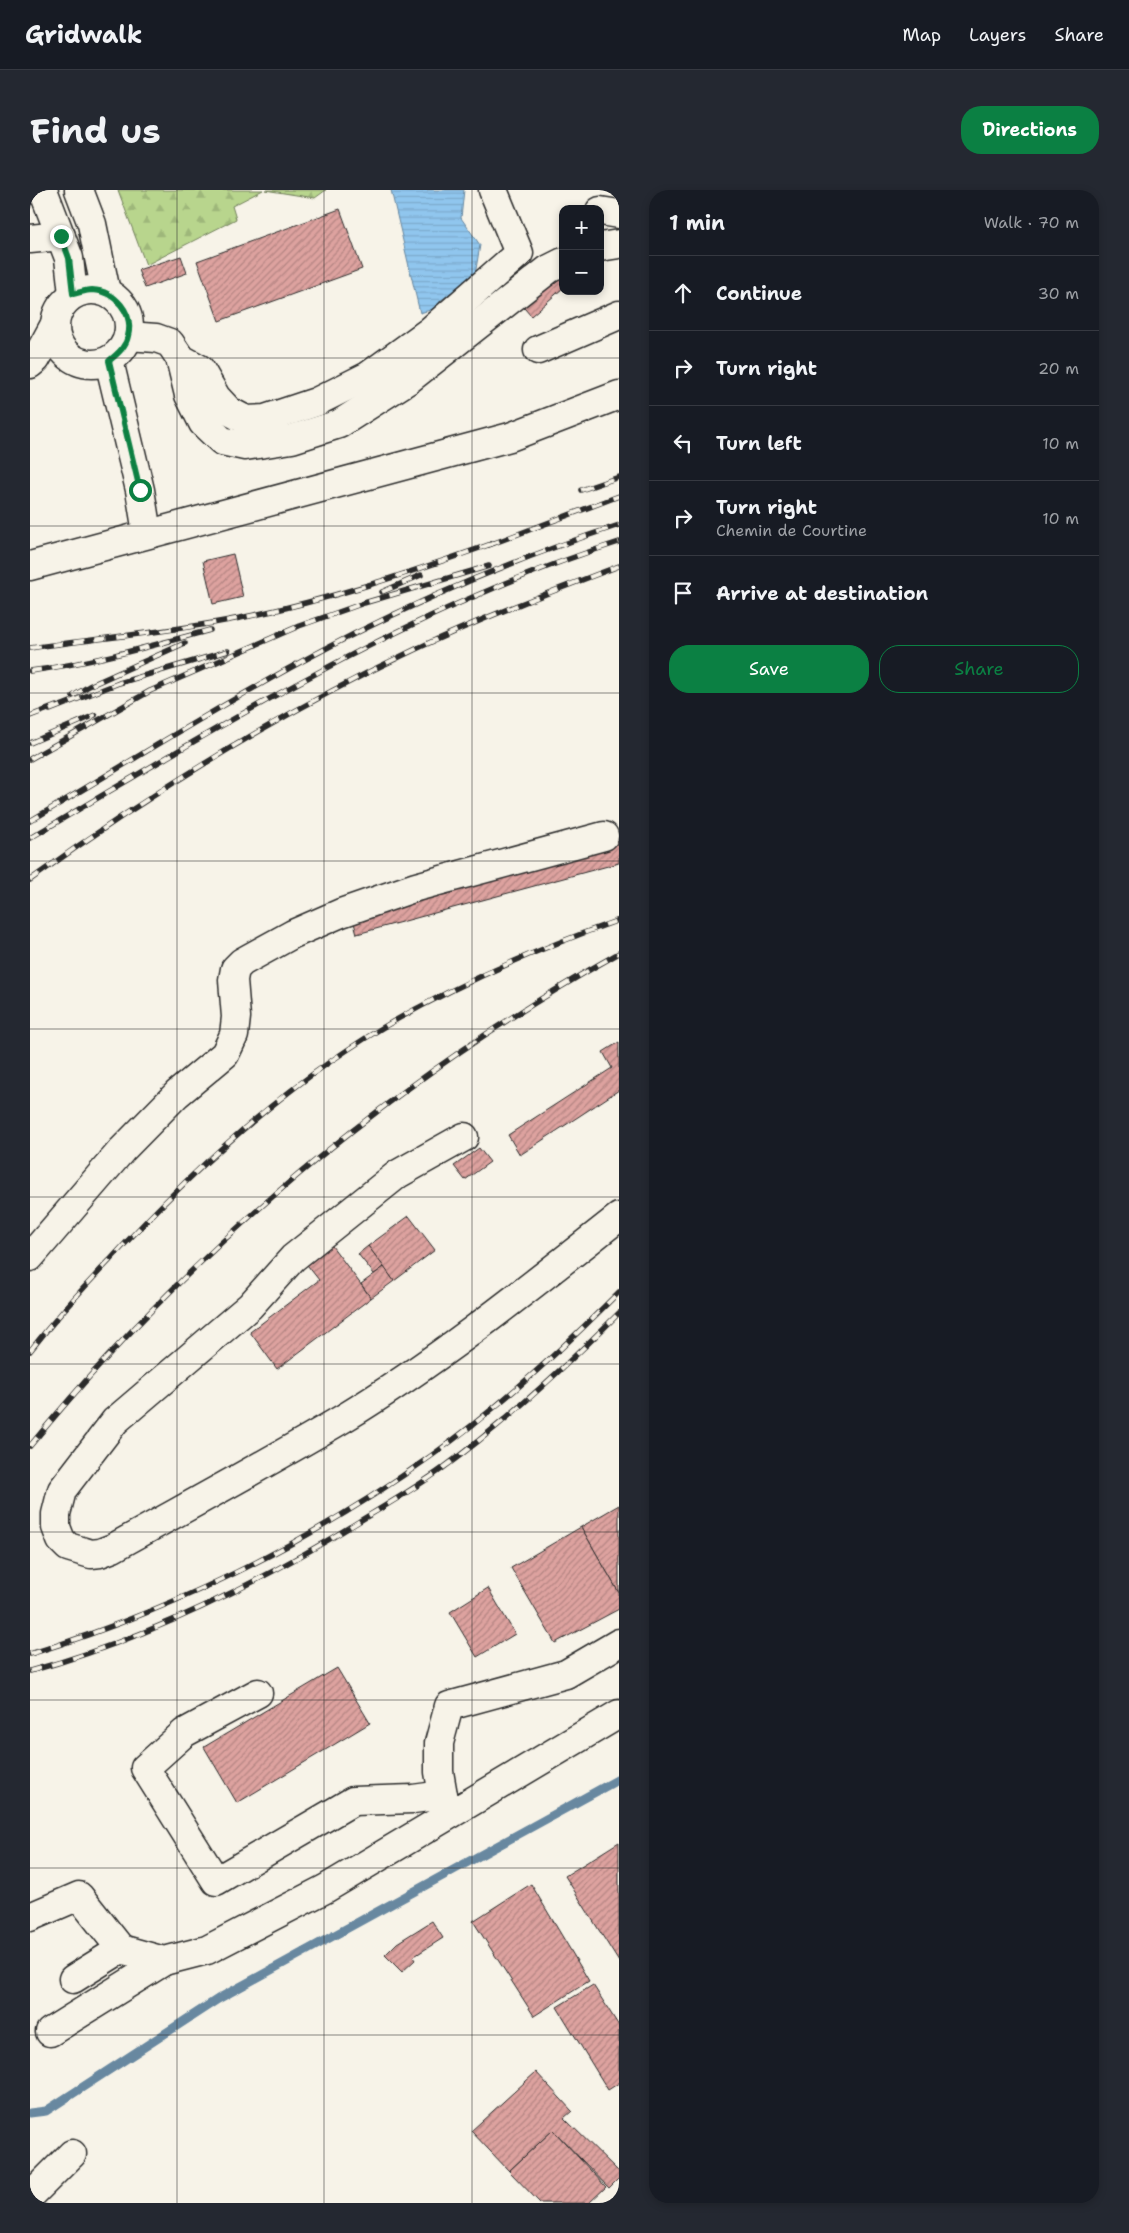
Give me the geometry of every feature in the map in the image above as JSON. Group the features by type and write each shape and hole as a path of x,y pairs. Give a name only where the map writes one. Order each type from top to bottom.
{"street":[{"path":"43,190 69,258 73,294"},
{"path":"80,190 92,224 106,292"},
{"path":"180,358 200,369 216,397 229,411 246,420 265,419 316,402 368,376 430,331 519,253 493,190"},
{"path":"604,212 619,214"},
{"path":"30,239 61,236"},
{"path":"604,246 619,244"},
{"path":"128,336 156,338 170,343 180,358 189,394 203,423 222,441 245,446 292,439 339,424 408,380 556,265 561,250"},
{"path":"90,290 106,292 116,299 125,311 128,323 128,336 121,350 109,361 93,365 77,362 33,362 54,326 56,313 62,303 73,294 90,290"},
{"path":"538,350 619,315"},
{"path":"54,326 60,348 77,362"},
{"path":"109,361 140,490 147,533"},
{"path":"30,566 147,533 510,437 619,395"},
{"path":"30,1257 122,1150 178,1094 225,1054 234,1035 236,1017 233,980 235,969 242,962 293,934 341,913 416,887 604,836"},
{"path":"464,1137 398,1174 293,1258 250,1306 116,1421 62,1490 58,1502 56,1526 61,1540 68,1547 91,1554 113,1548 344,1417 427,1362 509,1303 619,1218"},
{"path":"445,1806 439,1772 439,1743 449,1706 566,1674 619,1643"},
{"path":"258,1694 184,1733 145,1768 216,1881 353,1801 445,1806"},
{"path":"50,2032 164,1961 207,1950 325,1889 445,1806 619,1714"},
{"path":"30,1917 79,1896 121,1949 164,1961"},
{"path":"73,1979 121,1949"},
{"path":"30,2196 72,2154"}],"green space":[{"path":"118,190 263,190 232,206 236,219 146,265"},
{"path":"265,190 326,190 315,198"}],"water":[{"path":"391,190 464,190 461,218 480,245 475,275 440,301 437,308 420,313"}],"building":[{"path":"340,209 362,269 219,321 197,261"},
{"path":"181,256 187,273 145,288 138,270"},
{"path":"559,272 559,292 531,316 518,301"},
{"path":"233,554 243,597 213,604 203,561"},
{"path":"619,839 619,863 357,934 352,915"},
{"path":"619,1042 619,1090 520,1155 508,1135 612,1068 603,1052"},
{"path":"479,1148 490,1162 465,1180 454,1166"},
{"path":"409,1216 435,1250 394,1281 368,1246"},
{"path":"329,1242 371,1298 277,1369 250,1332 319,1280 304,1261"},
{"path":"368,1246 384,1267 374,1274 358,1254"},
{"path":"384,1267 394,1281 371,1298 361,1284"},
{"path":"619,1505 619,1593 581,1527"},
{"path":"581,1527 619,1593 619,1609 555,1643 511,1568"},
{"path":"488,1588 515,1634 477,1657 450,1612"},
{"path":"337,1668 370,1723 237,1803 204,1747"},
{"path":"619,1842 619,1962 565,1876"},
{"path":"531,1884 589,1981 534,2016 473,1921"},
{"path":"432,1921 443,1938 413,1957 415,1960 402,1972 385,1955 397,1943"},
{"path":"593,1985 619,2026 619,2083 608,2090 557,2007"},
{"path":"536,2072 572,2111 564,2118 619,2172 619,2178 609,2188 553,2130 509,2171 471,2131"},
{"path":"553,2130 606,2187 589,2203 540,2203 509,2171"}],"waterway":[{"path":"30,2113 46,2111 218,1999 619,1779"}],"railway":[{"path":"581,490 619,477"},
{"path":"489,545 619,496"},
{"path":"30,821 231,701 354,634 418,603 484,575 619,525"},
{"path":"30,838 244,713 390,635 465,600 541,569 619,542"},
{"path":"30,648 188,627 272,611 368,585 494,543"},
{"path":"30,759 150,691 299,626 364,603 489,566"},
{"path":"30,880 170,785 315,700 416,649 516,606 619,566"},
{"path":"382,592 421,575"},
{"path":"30,671 98,659 210,630"},
{"path":"73,696 89,686 185,643"},
{"path":"50,710 119,683 228,651"},
{"path":"30,716 56,706"},
{"path":"30,743 95,715"},
{"path":"30,1351 79,1293 172,1195 237,1134 307,1078 382,1028 468,982 528,955 619,920"},
{"path":"30,1446 93,1373 159,1303 229,1236 301,1172 377,1112 455,1055 536,1002 619,953"},
{"path":"30,1654 136,1617 188,1595 288,1545 385,1488 456,1438 505,1399 552,1357 619,1292"},
{"path":"30,1671 74,1658 160,1626 243,1587 324,1543 443,1468 512,1413 556,1374 619,1313"}],"route":[{"path":"61,236 69,258 73,294 90,290 106,292 116,299 125,311 128,323 128,336 121,350 109,361 140,490"}]}
